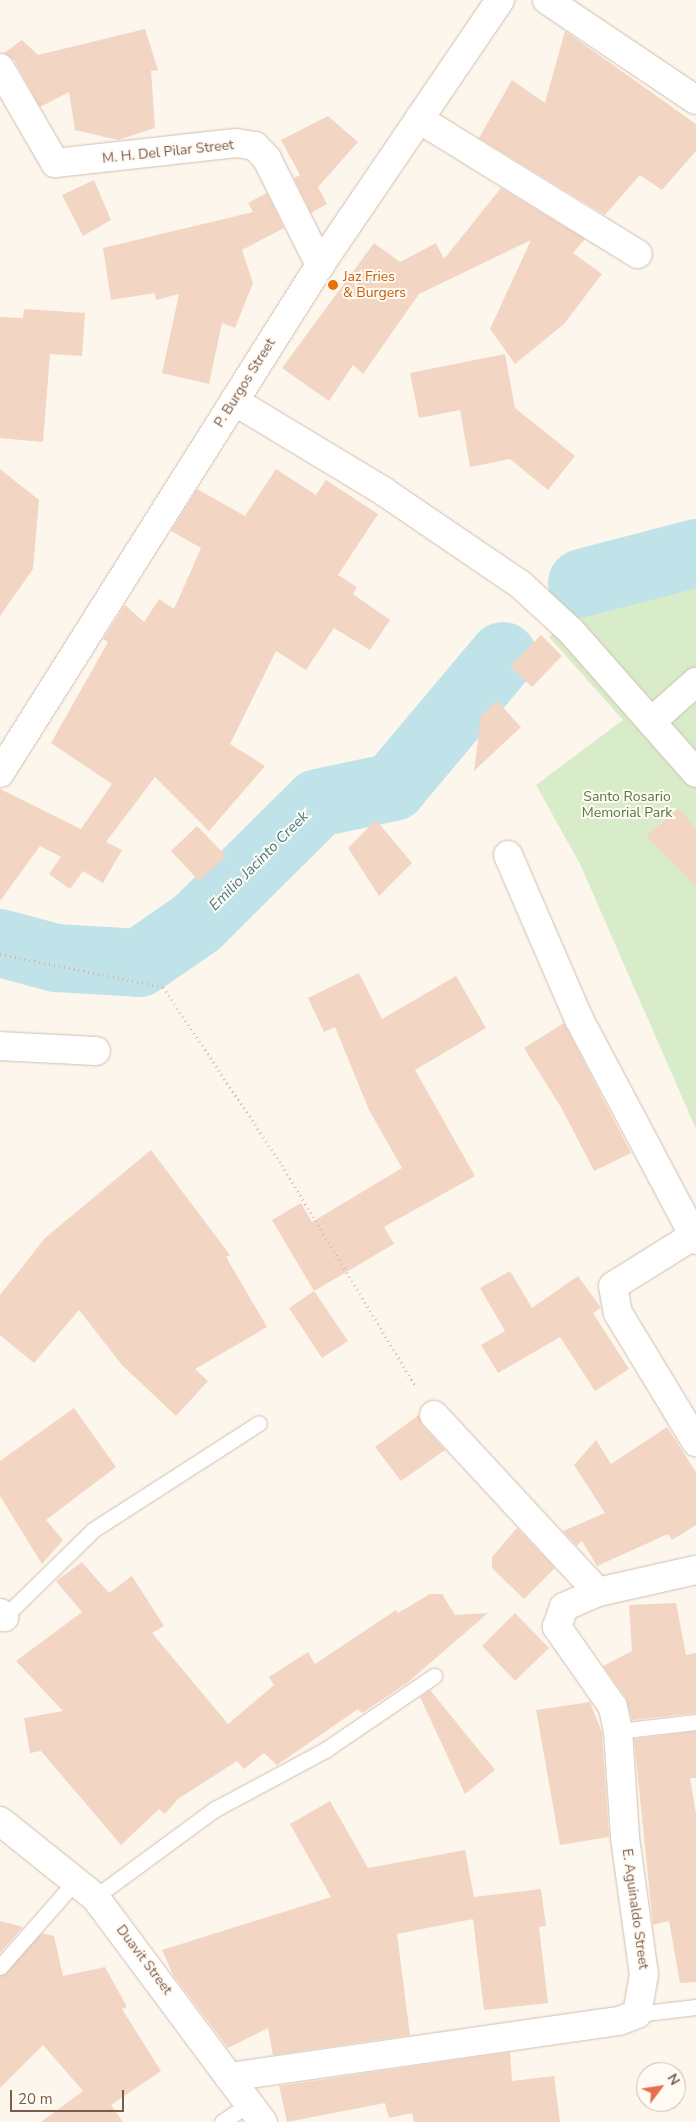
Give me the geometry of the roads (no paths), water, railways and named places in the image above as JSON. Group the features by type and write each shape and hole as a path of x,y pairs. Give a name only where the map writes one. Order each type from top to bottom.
{"street":[{"name":"P. Burgos Street","path":"0,773 320,265 500,0"},
{"path":"547,0 696,100"},
{"name":"M. H. Del Pilar Street","path":"0,68 55,163 236,143 255,146 267,159 320,265"},
{"path":"419,119 638,254"},
{"path":"234,401 383,491 520,584 570,631 696,773"},
{"path":"652,722 696,682"},
{"path":"508,854 579,1019 695,1238 612,1286 618,1313 696,1442"},
{"path":"0,1046 96,1052"},
{"path":"434,1415 598,1592"},
{"name":"E. Aguinaldo Street","path":"637,2014 644,1975 626,1838 618,1731 613,1707 557,1627 564,1607 598,1592 696,1570"},
{"name":"Duavit Street","path":"0,1821 86,1888 256,2113"},
{"path":"229,2077 619,2021 637,2014"}],"lane":[{"path":"2,1615 93,1530 259,1423"},
{"path":"0,1967 86,1888 215,1809 325,1750 434,1676"},
{"path":"618,1731 696,1722"},
{"path":"637,2014 696,2007"},
{"path":"222,2122 256,2113"}],"waterway":[{"path":"582,583 696,553"},
{"name":"Emilio Jacinto Creek","path":"0,943 56,958 139,963 197,923 318,803 393,787 503,656"}],"place":[{"name":"Jaz Fries & Burgers","path":"333,285"}],"park label":[{"name":"Santo Rosario Memorial Park","path":"627,806"}]}
